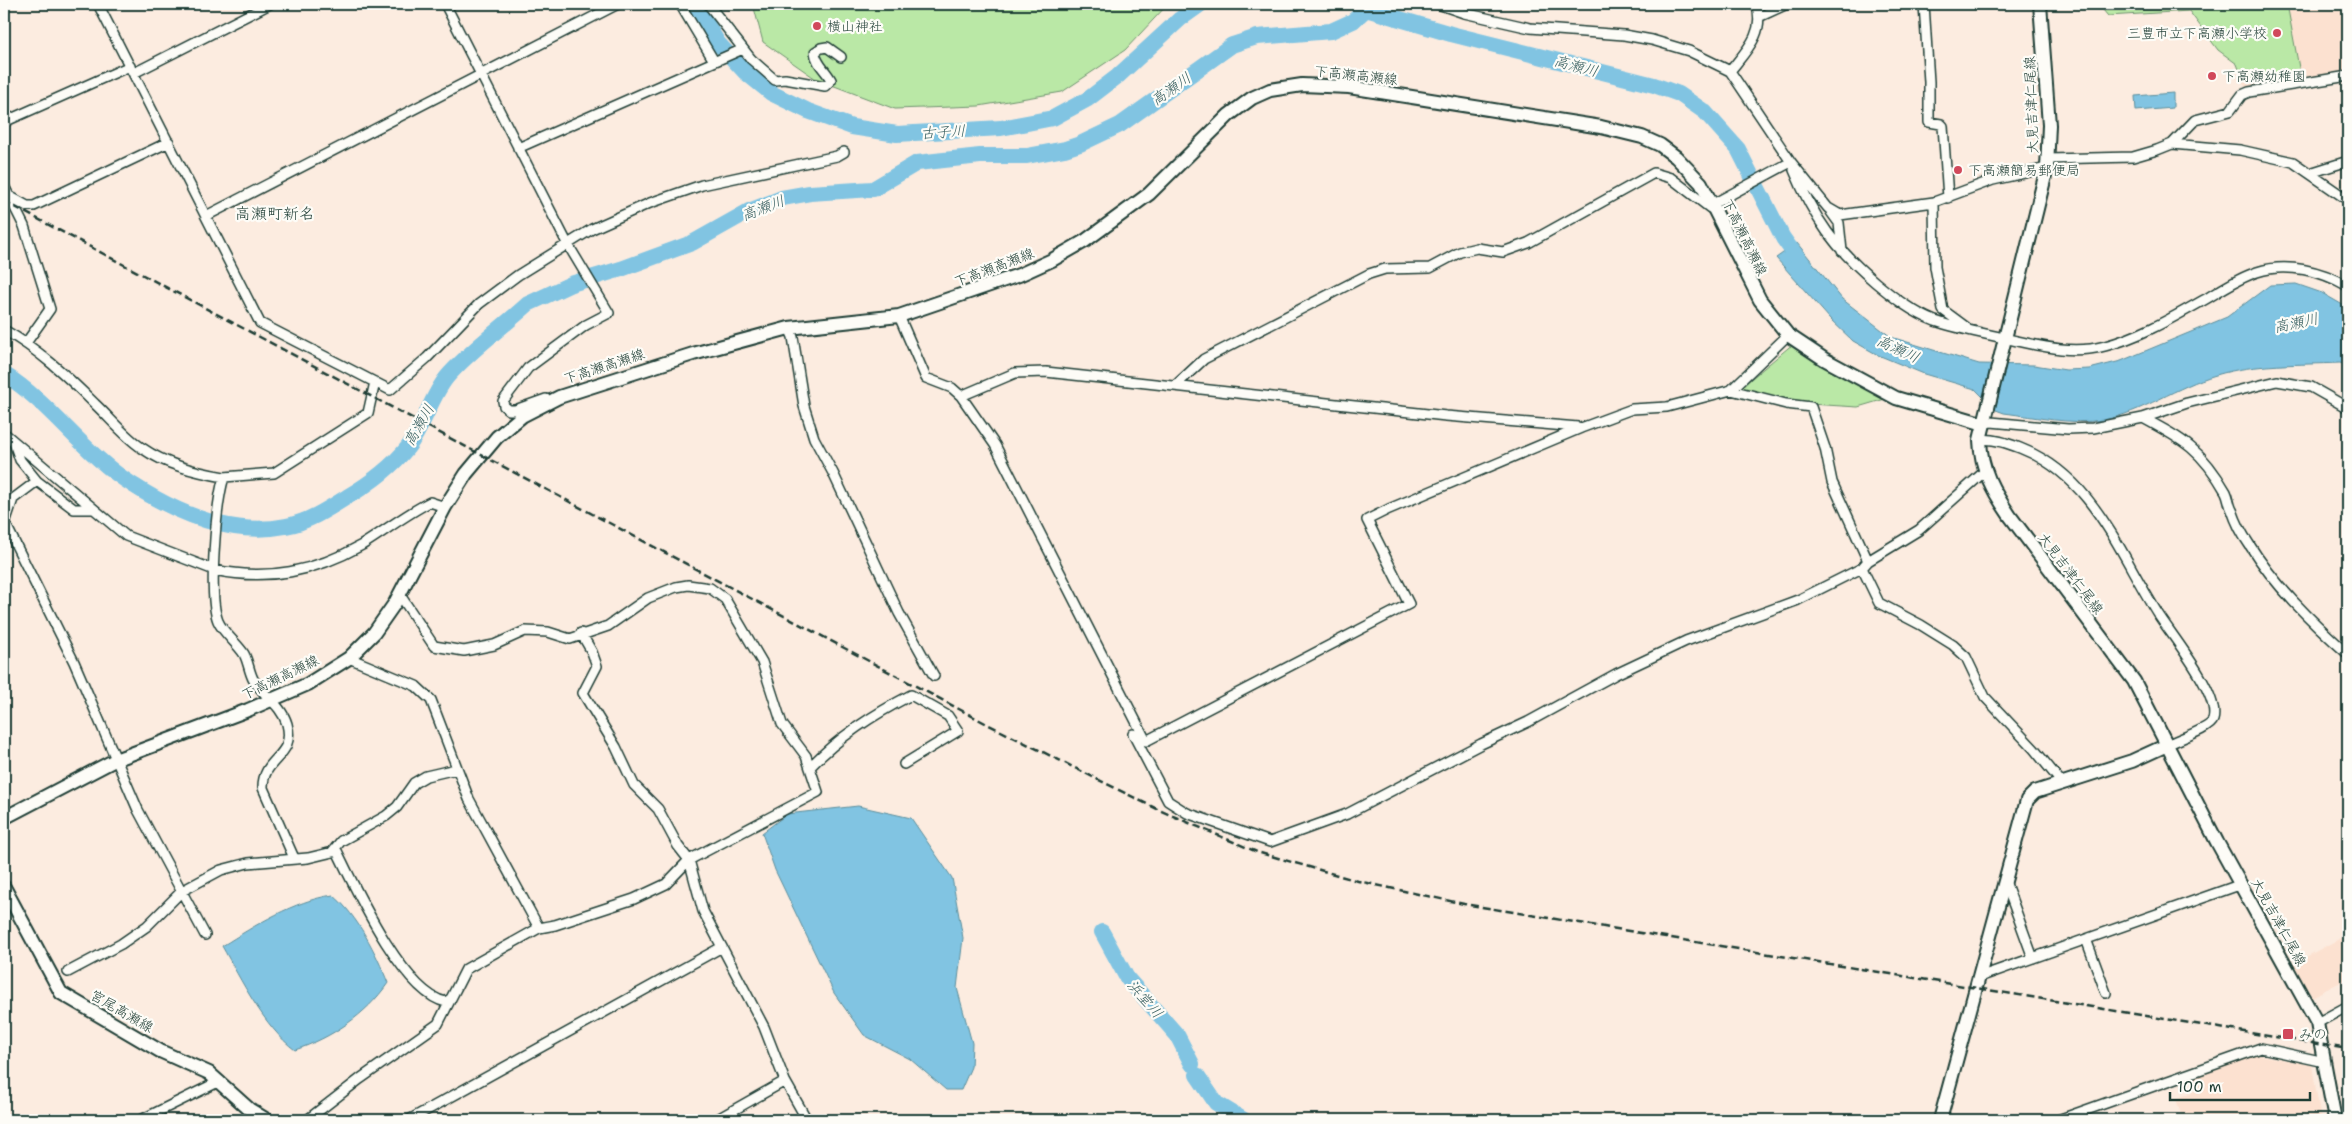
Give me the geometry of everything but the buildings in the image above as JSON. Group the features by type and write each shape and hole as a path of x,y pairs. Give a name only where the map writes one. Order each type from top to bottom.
{"main road":[{"name":"大見吉津仁尾線","path":"2040,4 2049,125 2047,163 1980,440 1984,472 1996,496 2010,516 2134,681 2217,842 2242,884 2317,1023 2335,1120"},
{"name":"下高瀬高瀬線","path":"4,818 115,760 272,700 308,684 349,658 374,633 400,595 444,507 466,474 497,437 522,416 559,397 693,354 788,328 900,316 968,294 1052,260 1085,241 1149,194 1228,115 1252,98 1270,90 1302,84 1349,87 1601,128 1642,137 1660,145 1676,157 1701,183 1713,204 1744,272 1760,300 1788,335 1824,360 1896,398 1984,424"},
{"path":"1940,1120 2027,800 2035,792 2061,782 2132,761 2168,745"},
{"name":"宮尾高瀬線","path":"4,887 61,993 160,1051 209,1073 249,1109 267,1120"}],"street":[{"path":"98,4 260,323 390,390 427,358 479,304 518,275 592,229 650,203 702,185 838,156 844,152"},
{"path":"4,122 132,69 270,4"},
{"path":"445,4 568,245 609,312 586,325 528,368 503,401 504,406 509,410 515,410 541,400 559,397"},
{"path":"206,216 618,4"},
{"path":"680,4 716,60"},
{"path":"708,4 751,59 775,80 785,79 825,86 830,80 827,72 815,59 815,52 827,47 841,57"},
{"path":"1438,4 1464,13 1530,28 1624,35 1652,40 1689,50 1730,71 1791,162 1840,223 1842,252"},
{"path":"1730,71 1750,45 1758,30 1761,16 1756,4"},
{"path":"1761,16 1787,4"},
{"path":"1924,4 1929,82 1929,122 1943,126 1948,198"},
{"path":"518,148 743,49"},
{"path":"2172,144 2196,120 2230,111 2242,95 2249,92 2348,76"},
{"path":"9,196 27,206 34,206 169,142"},
{"path":"1828,208 1840,215 1934,202 1992,180 2047,163 2133,157 2172,144 2240,150 2292,162 2348,200"},
{"path":"1175,386 1204,359 1369,274 1385,269 1430,268 1460,252 1477,248 1503,252 1528,243 1654,173 1671,178 1710,208 1713,204 1791,162"},
{"path":"1791,162 1818,220 1842,252 1891,296 1912,310 1935,321 2054,349 2079,350 2103,347 2139,334 2237,281 2267,270 2291,269 2321,273 2348,286"},
{"path":"2310,173 2348,162"},
{"path":"4,186 24,226 50,309 26,343"},
{"path":"1934,202 1935,267 1944,310 1971,330"},
{"path":"900,316 926,378 952,388 961,396 995,445 1146,741 1409,604 1367,520 1581,428 1632,409 1666,407 1731,390 1786,404 1811,408 1825,448 1832,482 1879,603 1921,625 1953,645 1966,657 1985,697 2034,749 2061,782"},
{"path":"788,328 793,337 804,406 814,438 833,473 900,613 934,676"},
{"path":"4,330 26,343 73,381 141,448 170,463 223,479 274,473 309,452 368,413 375,382"},
{"path":"1731,390 1788,335"},
{"path":"961,396 1015,373 1046,372 1446,416 1581,428"},
{"path":"1984,424 1992,422 2068,429 2093,428 2143,418 2196,401 2277,381 2311,387 2348,408"},
{"path":"2143,418 2182,438 2197,451 2227,494 2247,543 2267,571 2319,628 2348,654"},
{"path":"4,433 126,536 214,570 278,575 309,569 361,545 410,512 430,502 444,507"},
{"path":"1980,440 1988,439 2028,452 2054,467 2082,493 2100,515 2129,560 2151,602 2198,670 2213,707 2214,718 2207,728 2184,736 2168,745"},
{"path":"13,441 20,460 37,482 74,509 91,508"},
{"path":"1133,734 1168,801 1187,813 1270,842 1347,814 1481,744 1528,722 1616,674 1686,641 1798,600 1865,565 1919,530 1984,472"},
{"path":"223,479 214,558 214,602 218,622 244,655 254,680 281,710 284,718 288,742 284,752 271,763 263,777 263,788 294,858"},
{"path":"37,482 13,500 5,522 74,662 138,810 205,935"},
{"path":"307,1120 360,1079 438,1024 466,969 539,928 555,925 634,898 666,884 689,860 818,792 806,756 782,724 762,662 725,599 710,588 688,585 676,587 648,598 608,626 570,639 548,632 525,631 494,645 464,651 434,646 400,595"},
{"path":"581,634 592,652 597,666 583,693 616,747 634,785 658,809 678,846 689,860 704,911 764,1026 785,1081 807,1120"},
{"path":"349,658 416,686 431,700 469,799 539,928"},
{"path":"810,767 830,746 863,721 911,695 948,716 958,731 904,764"},
{"path":"332,852 341,840 386,816 397,807 414,783 426,776 456,769"},
{"path":"68,972 121,944 147,926 182,891 221,870 248,864 308,858 338,851 359,896 409,976 428,994 439,1001 446,1002 450,999"},
{"path":"2005,881 2033,958"},
{"path":"1979,977 2242,884"},
{"path":"2086,939 2106,993"},
{"path":"409,1120 722,946"},
{"path":"2317,1023 2348,1006"},
{"path":"2058,1120 2261,1048 2325,1062"},
{"path":"141,1120 220,1081"},
{"path":"716,1120 785,1081"}],"shaded area":[{"name":"三豊市立下高瀬小学校","path":"2102,4 2348,4 2348,73 2246,90 2237,64 2218,50 2189,11 2108,16 2103,10"},
{"path":"2348,934 2348,978 2312,997 2293,964"},
{"path":"2255,1054 2312,1065 2321,1120 2183,1120 2176,1099 2195,1091 2190,1077"}],"green space":[{"path":"753,4 1168,4 1125,50 1062,92 979,106 895,109 816,79 763,42"},
{"path":"2102,4 2287,4 2300,73 2243,80 2237,64 2218,50 2189,11 2108,16 2103,10"},
{"path":"1794,343 1834,370 1885,399 1858,407 1809,404 1740,388"}],"water":[{"path":"2173,93 2173,108 2136,111 2135,96"},
{"path":"1797,243 1842,299 1891,337 1979,364 2034,365 2066,370 2089,369 2121,361 2227,317 2270,285 2296,284 2322,293 2348,308 2348,366 2340,363 2262,366 2231,371 2187,386 2132,412 2103,420 2079,422 2004,413 1996,410 1975,389 1924,374 1878,355 1853,341 1830,319 1776,258"},
{"path":"858,806 911,818 952,878 963,938 957,988 972,1043 971,1067 961,1090 946,1090 910,1059 864,1035 834,993 775,870 762,833 787,814"},
{"path":"333,895 358,924 372,948 388,983 369,1005 347,1024 322,1039 295,1050 273,1029 263,1016 222,946 289,908"}],"waterway":[{"name":"古子川","path":"695,4 718,43 745,72 771,93 808,111 852,127 897,134 1001,128 1053,118 1088,99 1118,76 1180,19 1201,4"},
{"name":"高瀬川","path":"1357,4 1366,9 1451,34 1654,85 1679,94 1705,112 1738,149 1783,238 1803,266"},
{"name":"高瀬川","path":"4,374 38,400 83,445 115,473 150,496 187,514 225,526 265,529 294,524 333,506 380,475 395,461 414,439 436,394 447,377 475,349 528,304 571,284 621,269 692,243 749,211 782,198 810,193 873,189 917,163 980,156 1027,156 1065,149 1080,144 1120,125 1232,45 1257,37 1331,31 1353,21 1366,9"},
{"name":"浜堂川","path":"1102,932 1127,978 1177,1035 1192,1064"},
{"name":"浜堂川","path":"1197,1075 1216,1103 1244,1120"}],"railway":[{"path":"4,201 989,725 1159,810 1257,852 1358,881 1464,904 2348,1049"}],"place":[{"name":"横山神社","path":"817,26"},
{"name":"三豊市立下高瀬小学校","path":"2277,33"},
{"name":"下高瀬幼稚園","path":"2212,76"},
{"name":"下高瀬簡易郵便局","path":"1958,170"},
{"name":"みの","path":"2288,1034"}],"district":[{"name":"高瀬町新名","path":"275,213"}]}
